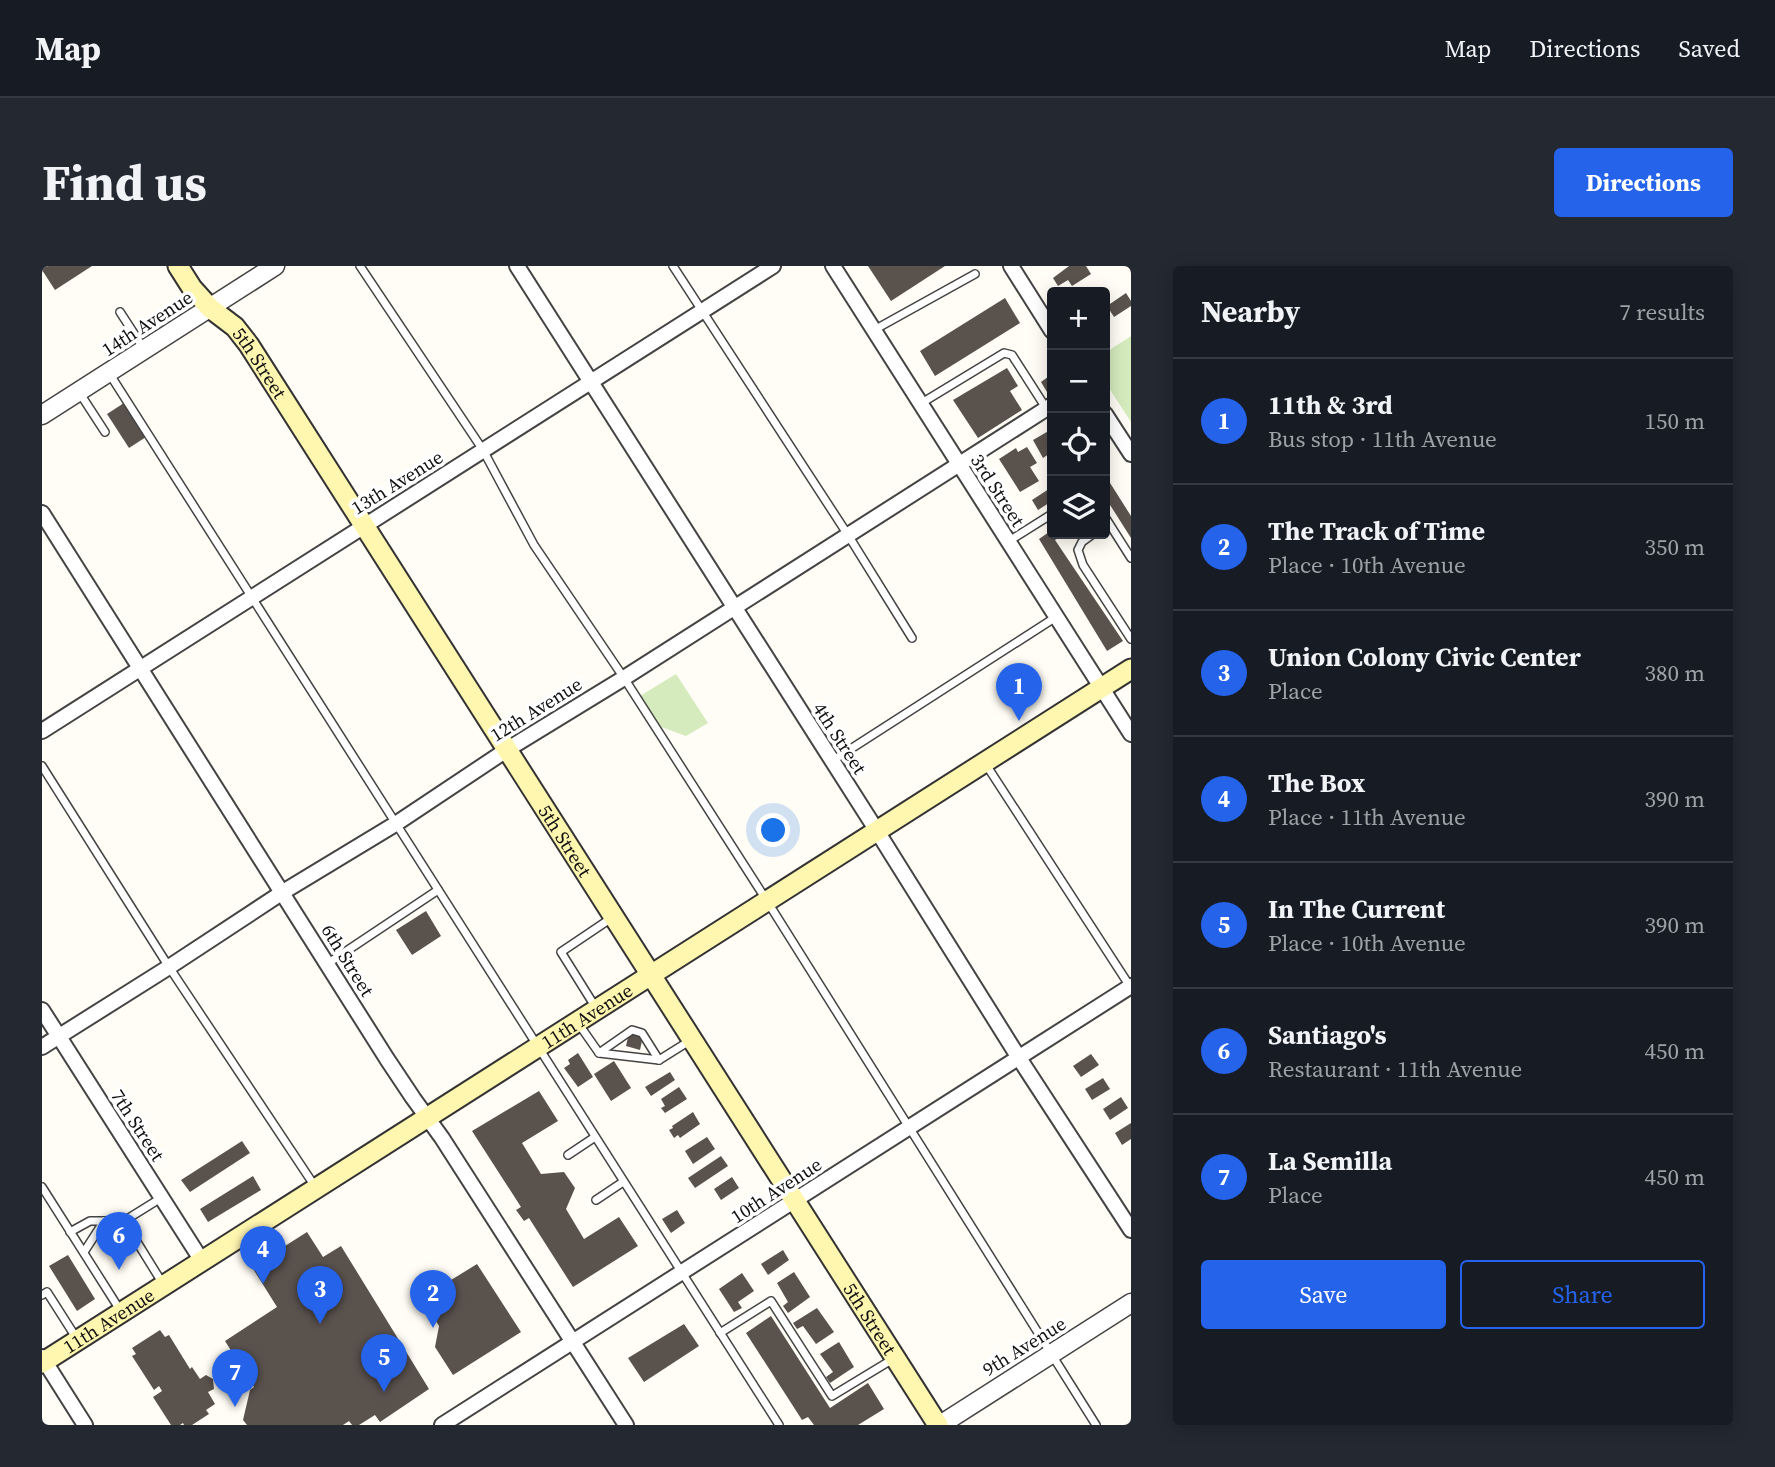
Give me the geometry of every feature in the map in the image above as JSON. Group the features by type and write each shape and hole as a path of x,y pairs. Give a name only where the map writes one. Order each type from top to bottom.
{"main road":[{"name":"5th Street","path":"178,266 192,288 235,327 250,345 939,1425"},
{"name":"11th Avenue","path":"43,1361 1131,669"}],"street":[{"name":"14th Avenue","path":"42,415 210,307 254,275 275,266"},
{"name":"4th Street","path":"517,266 1131,1230"},
{"name":"13th Avenue","path":"42,731 773,266"},
{"name":"3rd Street","path":"833,266 1131,734"},
{"path":"1011,266 1047,323"},
{"name":"12th Avenue","path":"42,1047 1047,408"},
{"path":"1110,422 1131,454"},
{"name":"6th Street","path":"42,513 387,1059 442,1138 626,1425"},
{"name":"10th Avenue","path":"442,1425 461,1420 573,1342 1131,987"},
{"name":"7th Street","path":"42,1010 202,1261"},
{"name":"9th Avenue","path":"939,1425 1131,1303"},
{"path":"43,1361 85,1425"}],"lane":[{"path":"360,266 482,450 534,545 624,678 767,901 1096,1425"},
{"path":"673,266 912,638"},
{"path":"873,331 975,274"},
{"path":"120,312 144,350"},
{"path":"920,404 1004,353 1012,355 1047,404"},
{"path":"109,372 779,1425"},
{"path":"79,392 105,432"},
{"path":"1008,541 1047,517"},
{"path":"1110,528 1131,558"},
{"path":"1086,539 1078,550 1083,565 1131,639"},
{"path":"832,761 1057,617"},
{"path":"984,763 1131,987"},
{"path":"42,766 169,967 317,1188"},
{"path":"327,964 438,890"},
{"path":"597,1010 561,952 614,917"},
{"path":"578,1022 599,1053 659,1060 692,1039"},
{"path":"599,1053 632,1030 642,1033 659,1060"},
{"path":"568,1155 595,1137"},
{"path":"596,1200 623,1182"},
{"path":"42,1187 122,1312"},
{"path":"70,1232 90,1221 124,1221 162,1198"},
{"path":"84,1252 104,1221"},
{"path":"124,1221 164,1286"},
{"path":"42,1295 47,1292 78,1340"},
{"path":"720,1333 771,1301 832,1396 895,1357"}],"green space":[{"path":"1131,336 1131,422 1110,390 1110,350"},
{"path":"676,674 708,723 686,736 661,727 640,696"}],"building":[{"path":"42,266 92,266 55,290"},
{"path":"868,266 945,266 891,301"},
{"path":"1069,266 1086,266 1091,274 1072,286 1068,280 1058,286 1053,278"},
{"path":"1126,293 1131,301 1131,306 1114,317 1110,304"},
{"path":"1005,298 1020,323 935,376 920,351"},
{"path":"1007,368 1018,386 1010,391 1022,410 978,438 953,400"},
{"path":"1047,378 1047,392 1041,382"},
{"path":"124,403 146,437 129,448 107,414"},
{"path":"1047,432 1047,455 1043,458 1033,440"},
{"path":"1027,447 1037,463 1030,467 1039,481 1020,492 999,459 1016,448 1018,452"},
{"path":"1110,483 1131,516 1131,538 1110,505"},
{"path":"1047,490 1047,504 1038,510 1032,500"},
{"path":"1047,533 1047,539 1057,539 1123,641 1107,651 1039,539"},
{"path":"426,911 441,936 412,955 396,930"},
{"path":"629,1033 643,1036 640,1050 626,1046"},
{"path":"578,1053 593,1077 578,1087 564,1068 570,1064 568,1060"},
{"path":"1091,1054 1099,1065 1081,1077 1073,1066"},
{"path":"614,1061 631,1088 611,1101 594,1074"},
{"path":"670,1072 675,1080 651,1096 645,1087"},
{"path":"1103,1078 1110,1089 1092,1100 1085,1089"},
{"path":"679,1087 687,1099 665,1113 661,1108 665,1106 661,1099"},
{"path":"539,1091 558,1121 522,1143 541,1174 564,1172 575,1188 566,1209 584,1239 619,1217 638,1246 573,1287 529,1218 524,1221 516,1210 521,1207 472,1131"},
{"path":"1121,1097 1128,1108 1110,1120 1103,1109"},
{"path":"693,1112 700,1124 680,1138 678,1135 674,1138 669,1130"},
{"path":"1131,1123 1131,1139 1122,1145 1115,1133"},
{"path":"707,1137 715,1149 693,1164 685,1151"},
{"path":"242,1141 250,1153 190,1192 181,1180"},
{"path":"721,1156 728,1166 695,1188 688,1178"},
{"path":"253,1176 261,1190 208,1222 200,1209"},
{"path":"732,1177 739,1188 721,1200 714,1189"},
{"path":"677,1210 685,1223 671,1233 662,1219"},
{"path":"307,1232 323,1257 341,1246 429,1389 380,1422 375,1415 359,1425 352,1425 349,1421 343,1425 247,1425 243,1420 250,1390 254,1387 225,1341 277,1307 252,1267"},
{"path":"783,1250 789,1260 768,1275 761,1264"},
{"path":"68,1255 95,1299 77,1311 49,1266"},
{"path":"477,1264 521,1332 453,1375 435,1347 439,1326 422,1298"},
{"path":"794,1272 810,1297 788,1313 783,1306 788,1302 777,1283"},
{"path":"742,1273 754,1291 738,1302 742,1308 734,1312 719,1289"},
{"path":"817,1308 834,1332 816,1344 803,1326 797,1329 793,1323"},
{"path":"771,1316 830,1408 868,1383 884,1409 858,1425 814,1425 808,1417 802,1420 746,1333"},
{"path":"684,1324 699,1346 644,1382 628,1358"},
{"path":"160,1330 165,1337 169,1335 190,1369 192,1367 200,1379 206,1375 213,1379 214,1389 208,1392 215,1404 206,1410 209,1414 192,1425 171,1425 153,1397 162,1391 159,1386 154,1390 132,1356 136,1354 132,1348"},
{"path":"839,1342 854,1367 830,1383 826,1377 833,1372 820,1354"}],"place":[{"name":"11th & 3rd","path":"1019,721"},
{"name":"Santiago's","path":"119,1270"},
{"name":"The Box","path":"263,1284"},
{"name":"Union Colony Civic Center","path":"320,1324"},
{"name":"The Track of Time","path":"433,1328"},
{"name":"In The Current","path":"384,1392"},
{"name":"La Semilla","path":"235,1407"}]}
